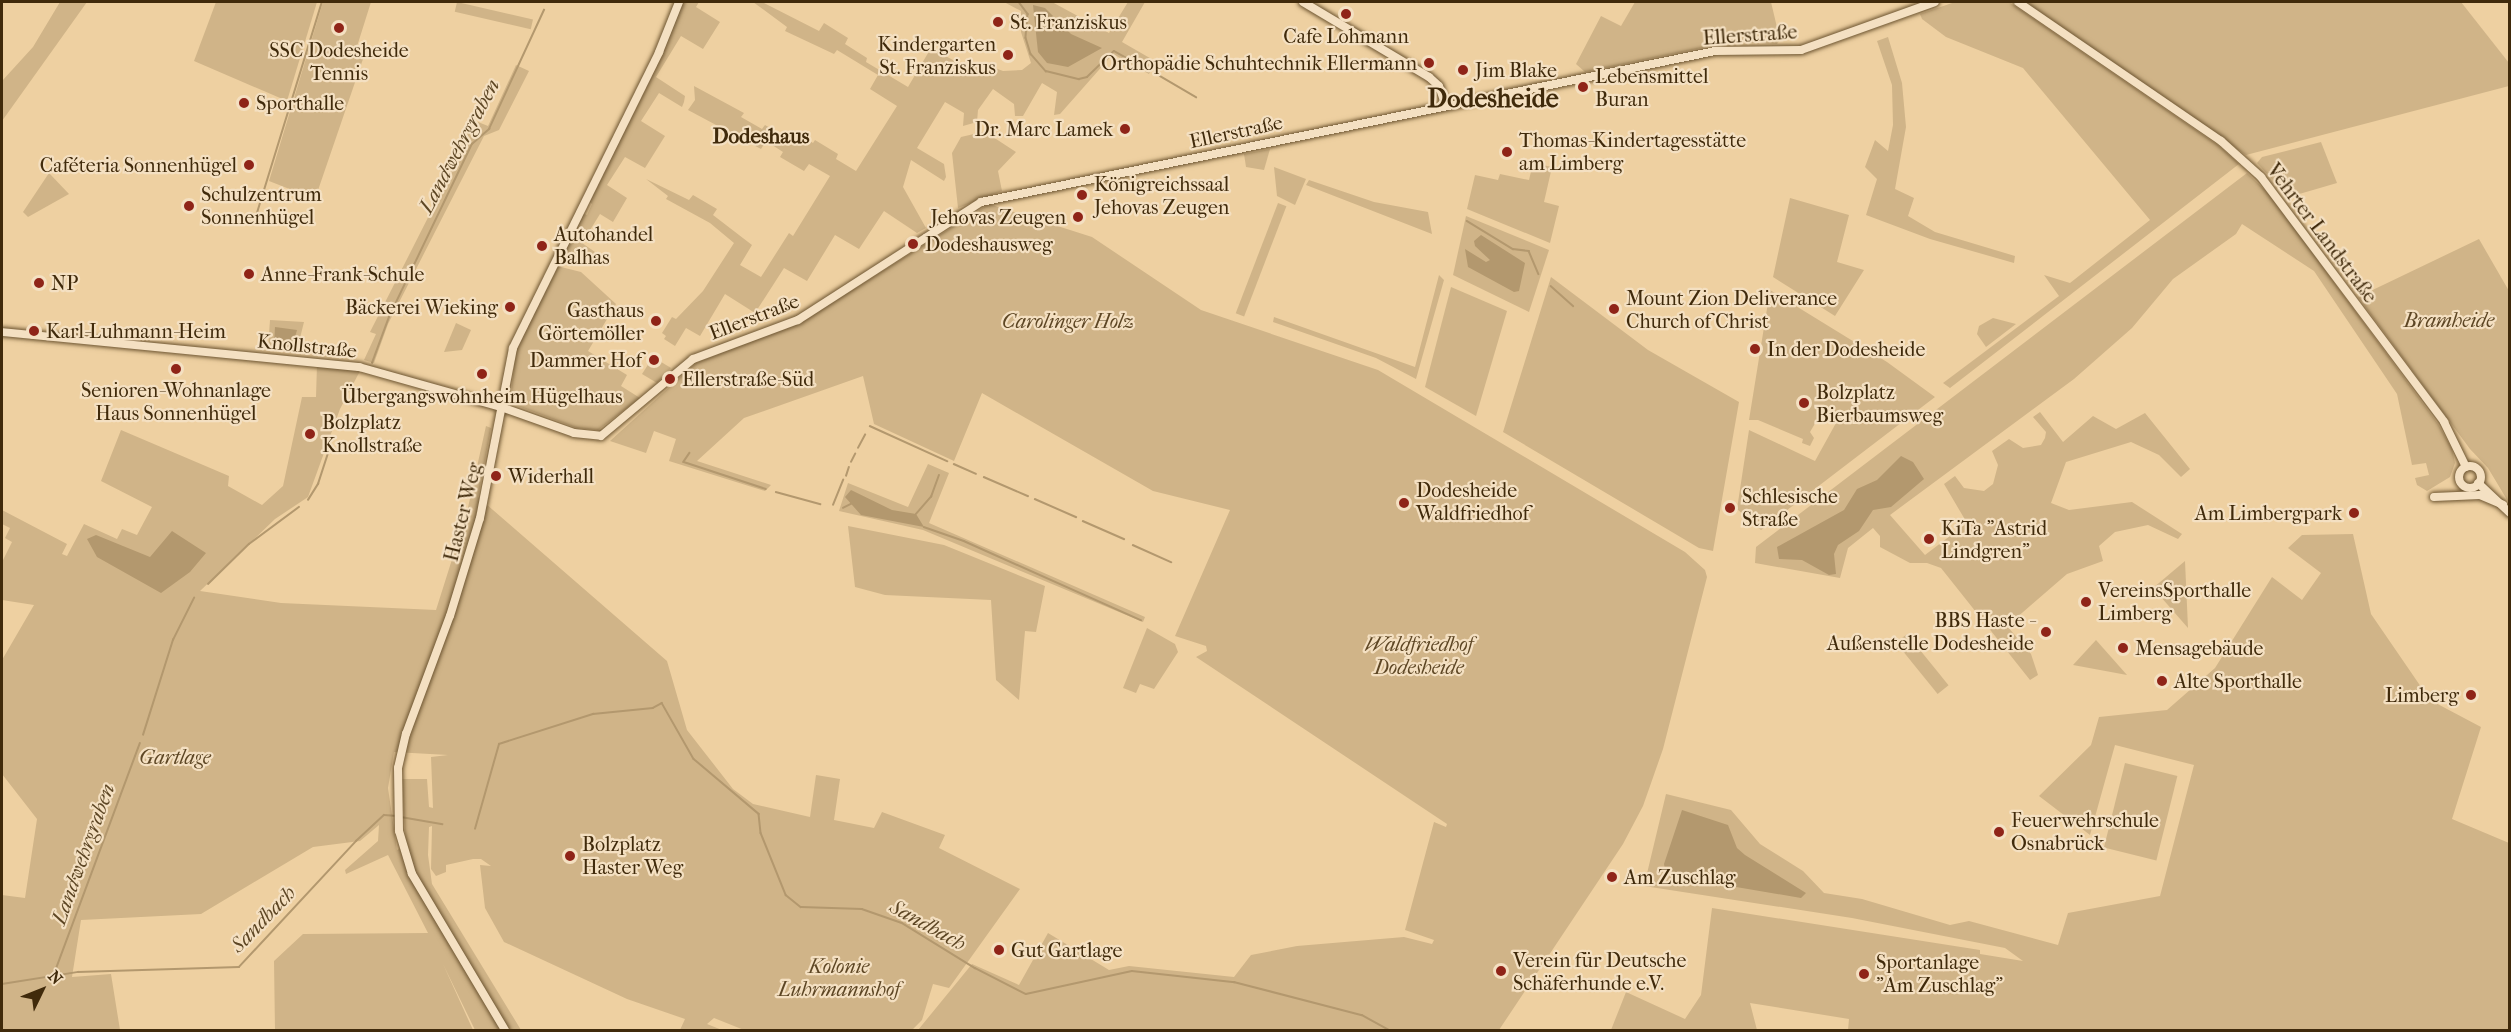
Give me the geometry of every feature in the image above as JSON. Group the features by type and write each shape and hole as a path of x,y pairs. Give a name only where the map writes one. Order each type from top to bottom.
{"main road":[{"name":"Vehrter Landstraße","path":"2018,2 2221,141 2260,177 2444,422 2466,466"},
{"path":"2478,483 2468,488 2461,483 2459,474 2466,466 2477,469 2478,483 2510,513"},
{"path":"2434,497 2480,495 2503,505"}],"street":[{"name":"Haster Weg","path":"506,1030 422,895 404,851 397,809 402,748 466,569 491,474 513,348 659,52 679,2"},
{"path":"1303,2 1429,76 1439,86 1446,106"},
{"name":"Ellerstraße","path":"601,436 693,359 798,320 981,202 1715,51 1801,50 1935,2"},
{"name":"Knollstraße","path":"2,332 352,366 501,407 574,433 601,436"}],"green space":[{"path":"60,2 87,2 2,121 2,81 33,47"},
{"path":"216,2 317,2 287,101 194,61"},
{"path":"323,2 371,2 354,56 363,59 315,199 269,181"},
{"path":"457,2 533,20 531,29 455,12"},
{"path":"682,2 699,2 696,7 720,22 703,49 681,36 656,77 685,96 682,107 659,93 641,121 665,136 645,168 625,157 607,185 627,198 613,222 600,214 582,243 595,252 587,263 574,262 564,252 582,213 587,215 592,204 588,201"},
{"path":"753,2 762,2 819,31 824,23 848,38 845,44 867,58 866,62 908,87 931,48 962,65 984,64 1003,71 1022,70 1031,63 1021,32 1021,11 1004,2 1052,2 1109,33 1128,2 1145,2 1122,42 1155,61 1149,74 1113,54 1060,114 1054,115 1057,92 1042,83 1023,116 1015,116 1014,104 993,89 978,110 977,122 963,126 964,113 945,102 917,148 944,164 946,177 944,181 911,160 903,187 926,228 917,233 884,211 859,249 835,235 807,281 784,268 755,313 725,294 700,336 686,328 675,346 664,339 666,336 662,333 672,317 676,319 703,291 734,243 710,223 666,199 668,196 646,179 689,200 693,195 717,209 713,215 752,245 740,265 761,277 789,233 793,236 830,176 809,164 804,171 780,157 783,152 766,141 761,149 688,110 695,100 694,86 744,113 741,117 762,129 765,125 787,138 792,130 813,143 815,140 838,154 836,159 856,171 897,106 870,89 878,75 837,50 834,54 785,31 787,27"},
{"path":"1635,2 1771,2 1780,40 1777,44 1730,42 1585,72 1576,64 1601,16 1621,26"},
{"path":"1955,2 2009,2 2219,146 2239,164 1950,388 1943,383 2059,296 2044,275 2070,283 2150,220 2023,68 1946,37 1922,19 1920,14"},
{"path":"2025,2 2461,2 2509,63 2509,86 2246,155"},
{"path":"1888,37 1902,83 1906,127 1895,189 1914,198 1908,216 1935,232 2015,256 2014,263 1930,239 1866,215 1877,179 1865,167 1875,140 1888,151 1893,125 1892,85 1877,41"},
{"path":"516,65 529,71 499,130 484,136 388,324 374,363 364,360 376,334 370,332 445,184 466,127 474,130 478,122 488,126"},
{"path":"991,130 993,137 1016,152 998,171 1002,191 958,208 952,153 961,137"},
{"path":"2321,142 2337,183 2289,197 2257,163 2262,157"},
{"path":"1270,149 1264,170 1246,167 1244,154"},
{"path":"1533,163 1552,167 1544,202 1559,206 1550,243 1467,209 1475,175 1498,180 1500,174 1529,180"},
{"path":"1274,167 1306,179 1295,205 1277,196"},
{"path":"49,173 69,194 28,217 23,212"},
{"path":"2247,173 2270,195 2438,424 2452,449 2455,463 2450,477 2427,491 2417,485 2415,478 2429,475 2426,463 2412,465 2397,394 2314,271 2242,224 2236,234 2173,279 2132,328 2074,379 1890,515 1925,555 1967,523 1944,484 1955,476 1964,488 1984,491 1993,484 1998,465 1992,451 2009,439 2023,448 2041,445 2046,432 2033,417 2040,412 2063,442 2093,416 2116,429 2145,413 2190,469 2181,477 2159,455 2131,442 2066,462 2051,503 2069,510 2132,502 2182,534 2178,539 2148,525 2115,532 2099,546 2103,561 2067,574 2007,626 2031,654 2038,675 2030,680 1941,568 1927,563 1910,563 1880,547 1880,536 1873,528 1848,548 1840,578 1755,563 1756,547"},
{"path":"1309,180 1374,202 1428,212 1432,234 1306,185"},
{"path":"1790,198 1849,215 1837,262 1864,270 1835,316 1773,277"},
{"path":"1278,203 1286,206 1244,316 1236,313"},
{"name":"Carolinger Holz","path":"989,204 1092,237 1201,310 1378,370 1685,552 1705,570 1707,577 1663,749 1643,806 1623,844 1499,1030 918,1030 972,964 1019,985 1048,933 1109,970 1129,966 1234,977 1251,955 1297,946 1404,937 1432,944 1434,940 1405,930 1434,822 1446,827 1447,824 1196,657 1207,651 1206,646 1175,636 1230,510 1153,491 982,393 954,461 874,424 863,376 744,418 697,461 771,485 765,491 669,461 676,439 654,431 646,453 610,441 696,363 805,320"},
{"path":"1466,216 1549,250 1529,312 1453,275"},
{"name":"Bramheide","path":"2479,239 2509,291 2509,503 2488,468 2470,449 2358,297"},
{"path":"557,266 581,272 616,304 588,351 627,375 621,386 640,398 598,430 577,428 510,403 516,349"},
{"path":"1439,275 1444,280 1416,379 1376,358 1273,322 1274,317 1415,367"},
{"path":"1551,277 1648,350 1739,402 1713,551 1699,548 1503,432"},
{"path":"1451,287 1507,311 1476,416 1425,387"},
{"path":"1770,290 1887,362 1935,397 1761,530 1737,509 1749,430 1815,461 1836,423 1820,415 1810,432 1814,438 1810,446 1802,443 1803,439 1758,420 1749,420"},
{"path":"1993,318 2016,324 1986,347 1977,334 1979,326"},
{"path":"270,320 304,322 296,354 268,349"},
{"path":"456,323 471,330 462,350 444,352"},
{"path":"653,357 671,368 657,383 642,374"},
{"name":"Gartlage","path":"317,364 360,371 340,409 308,497 275,519 200,591 281,603 436,610 467,512 486,426 491,428 478,497 667,661 687,730 733,789 753,804 810,817 816,775 840,779 834,820 874,828 882,812 945,835 939,848 1020,889 949,988 933,984 922,1020 912,1030 744,1030 714,1018 707,1024 722,1030 680,1030 685,1019 627,999 504,942 485,908 480,865 491,866 481,859 473,859 446,865 446,872 436,876 431,869 432,826 429,827 428,855 432,884 521,1030 475,1030 443,964 473,1030 275,1030 274,961 303,934 428,933 388,855 346,874 345,870 378,841 379,825 360,841 313,847 201,914 81,920 72,977 111,974 120,1030 2,1030 2,895 25,898 37,819 2,774 2,660 34,605 2,600 2,562 12,542 5,538 10,528 2,524 2,510 67,544 62,554 67,556 84,524 117,539 122,529 137,535 152,507 101,481 121,430 229,476 228,486 262,505 283,486 302,397 316,397","holes":["394,752 448,755 431,757 433,808 429,807 427,779 402,779 406,845 397,850 388,788"]},
{"path":"928,464 949,473 929,523 1145,617 1143,622 923,530 839,511 848,483 908,507"},
{"path":"848,526 944,545 1045,586 1036,632 1025,631 1019,700 996,680 991,600 885,595 855,587"},
{"path":"2353,534 2371,614 2430,700 2481,727 2452,819 2509,843 2509,1030 1848,1030 1849,1019 1750,1003 1757,1030 1611,1030 1626,992 1685,1019 1701,995 1712,908 1980,950 1980,954 2023,961 2005,948 1852,918 1644,886 1666,794 1731,810 1760,844 1803,871 1824,893 1862,899 1950,925 1969,921 2058,945 2068,913 2160,896 2194,765 2115,745 2090,835 2039,796 2091,745 2099,717 2167,710 2215,668 2272,577 2302,600 2321,573 2288,548 2302,535"},
{"path":"2185,561 2188,628 2153,588"},
{"path":"1147,628 1175,644 1178,652 1154,689 1140,684 1136,693 1123,688"},
{"path":"1907,634 1949,685 1938,694 1896,643"},
{"path":"2096,640 2127,675 2073,665"},
{"path":"2125,763 2177,776 2156,860 2104,847"}],"shaded area":[{"path":"1033,5 1045,8 1071,34 1102,48 1068,67 1047,63 1038,52"},
{"path":"1481,235 1525,263 1519,291 1514,292 1468,267 1465,249 1486,262 1490,260 1475,246 1474,241"},
{"path":"275,327 297,330 292,348 274,345"},
{"path":"1901,456 1913,462 1924,479 1891,507 1873,510 1859,531 1838,545 1834,554 1836,574 1829,575 1802,560 1779,559 1777,547 1844,510 1857,489 1877,480"},
{"path":"851,490 892,510 916,514 924,527 861,515 845,497"},
{"path":"172,531 206,553 190,572 161,593 97,557 87,539 96,535 150,557"},
{"path":"1682,810 1728,825 1737,848 1745,855 1806,893 1801,898 1666,875 1664,864"}],"waterway":[{"path":"257,213 322,2"},
{"path":"1019,2 1028,14 1026,38 1031,54 1046,71 1079,79 1087,77 1114,51 1150,71"},
{"name":"Landwehrgraben","path":"372,363 389,317 472,144 489,129 544,10"},
{"path":"1160,76 1196,97"},
{"path":"1467,221 1513,249 1529,251 1539,274"},
{"path":"1551,286 1573,306"},
{"path":"870,426 947,461"},
{"path":"858,448 865,435"},
{"name":"Landwehrgraben","path":"308,500 318,484 330,448"},
{"path":"690,453 684,462 766,489"},
{"path":"851,462 855,454"},
{"path":"954,464 976,474"},
{"path":"846,476 849,467"},
{"path":"916,514 931,497 939,475"},
{"path":"984,477 1028,496"},
{"path":"833,505 843,480"},
{"path":"776,492 820,504"},
{"path":"1035,499 1076,517"},
{"path":"843,508 851,504"},
{"name":"Landwehrgraben","path":"208,584 249,544 299,507"},
{"path":"1083,521 1124,539"},
{"path":"924,527 964,541 1141,620"},
{"path":"1133,545 1171,562"},
{"name":"Landwehrgraben","path":"143,735 173,640 194,598"},
{"name":"Sandbach","path":"475,829 499,744 593,714 653,708 662,703 694,759 759,814 761,833 786,895 801,907 862,909 902,923 975,968 1026,994 1132,971 1234,982 1362,1015 1389,1030"},
{"name":"Landwehrgraben","path":"54,974 140,743"},
{"name":"Sandbach","path":"2,984 78,972 239,967 356,841 384,815 397,816"},
{"name":"Sandbach","path":"401,817 442,824"}],"place":[{"name":"Cafe Lohmann","path":"1346,14"},
{"name":"St. Franziskus","path":"998,22"},
{"name":"SSC Dodesheide Tennis","path":"339,28"},
{"name":"Kindergarten St. Franziskus","path":"1008,55"},
{"name":"Orthopädie Schuhtechnik Ellermann","path":"1429,63"},
{"name":"Jim Blake","path":"1463,70"},
{"name":"Lebensmittel Buran","path":"1583,87"},
{"name":"Sporthalle","path":"244,103"},
{"name":"Dr. Marc Lamek","path":"1125,129"},
{"name":"Thomas-Kindertagesstätte am Limberg","path":"1507,152"},
{"name":"Caféteria Sonnenhügel","path":"249,165"},
{"name":"Königreichssaal Jehovas Zeugen","path":"1082,195"},
{"name":"Schulzentrum Sonnenhügel","path":"189,206"},
{"name":"Jehovas Zeugen","path":"1078,217"},
{"name":"Dodeshausweg","path":"913,244"},
{"name":"Autohandel Balhas","path":"542,246"},
{"name":"Anne-Frank-Schule","path":"249,274"},
{"name":"NP","path":"39,283"},
{"name":"Bäckerei Wieking","path":"510,307"},
{"name":"Mount Zion Deliverance Church of Christ","path":"1614,309"},
{"name":"Gasthaus Görtemöller","path":"656,321"},
{"name":"Karl-Luhmann-Heim","path":"34,331"},
{"name":"In der Dodesheide","path":"1755,349"},
{"name":"Dammer Hof","path":"654,360"},
{"name":"Senioren-Wohnanlage Haus Sonnenhügel","path":"176,369"},
{"name":"Übergangswohnheim Hügelhaus","path":"482,374"},
{"name":"Ellerstraße-Süd","path":"670,379"},
{"name":"Bolzplatz Bierbaumsweg","path":"1804,403"},
{"name":"Bolzplatz Knollstraße","path":"310,434"},
{"name":"Widerhall","path":"496,476"},
{"name":"Dodesheide Waldfriedhof","path":"1404,503"},
{"name":"Schlesische Straße","path":"1730,508"},
{"name":"Am Limbergpark","path":"2354,513"},
{"name":"KiTa \"Astrid Lindgren\"","path":"1929,539"},
{"name":"VereinsSporthalle Limberg","path":"2086,602"},
{"name":"BBS Haste - Außenstelle Dodesheide","path":"2046,632"},
{"name":"Mensagebäude","path":"2123,648"},
{"name":"Alte Sporthalle","path":"2162,681"},
{"name":"Limberg","path":"2471,695"},
{"name":"Feuerwehrschule Osnabrück","path":"1999,832"},
{"name":"Bolzplatz Haster Weg","path":"570,856"},
{"name":"Am Zuschlag","path":"1612,877"},
{"name":"Gut Gartlage","path":"999,950"},
{"name":"Verein für Deutsche Schäferhunde e.V.","path":"1501,971"},
{"name":"Sportanlage \"Am Zuschlag\"","path":"1864,974"}],"district":[{"name":"Dodesheide","path":"1493,99"},
{"name":"Dodeshaus","path":"761,136"}],"park label":[{"name":"Waldfriedhof Dodesheide","path":"1419,656"},
{"name":"Kolonie Luhrmannshof","path":"839,978"}]}
